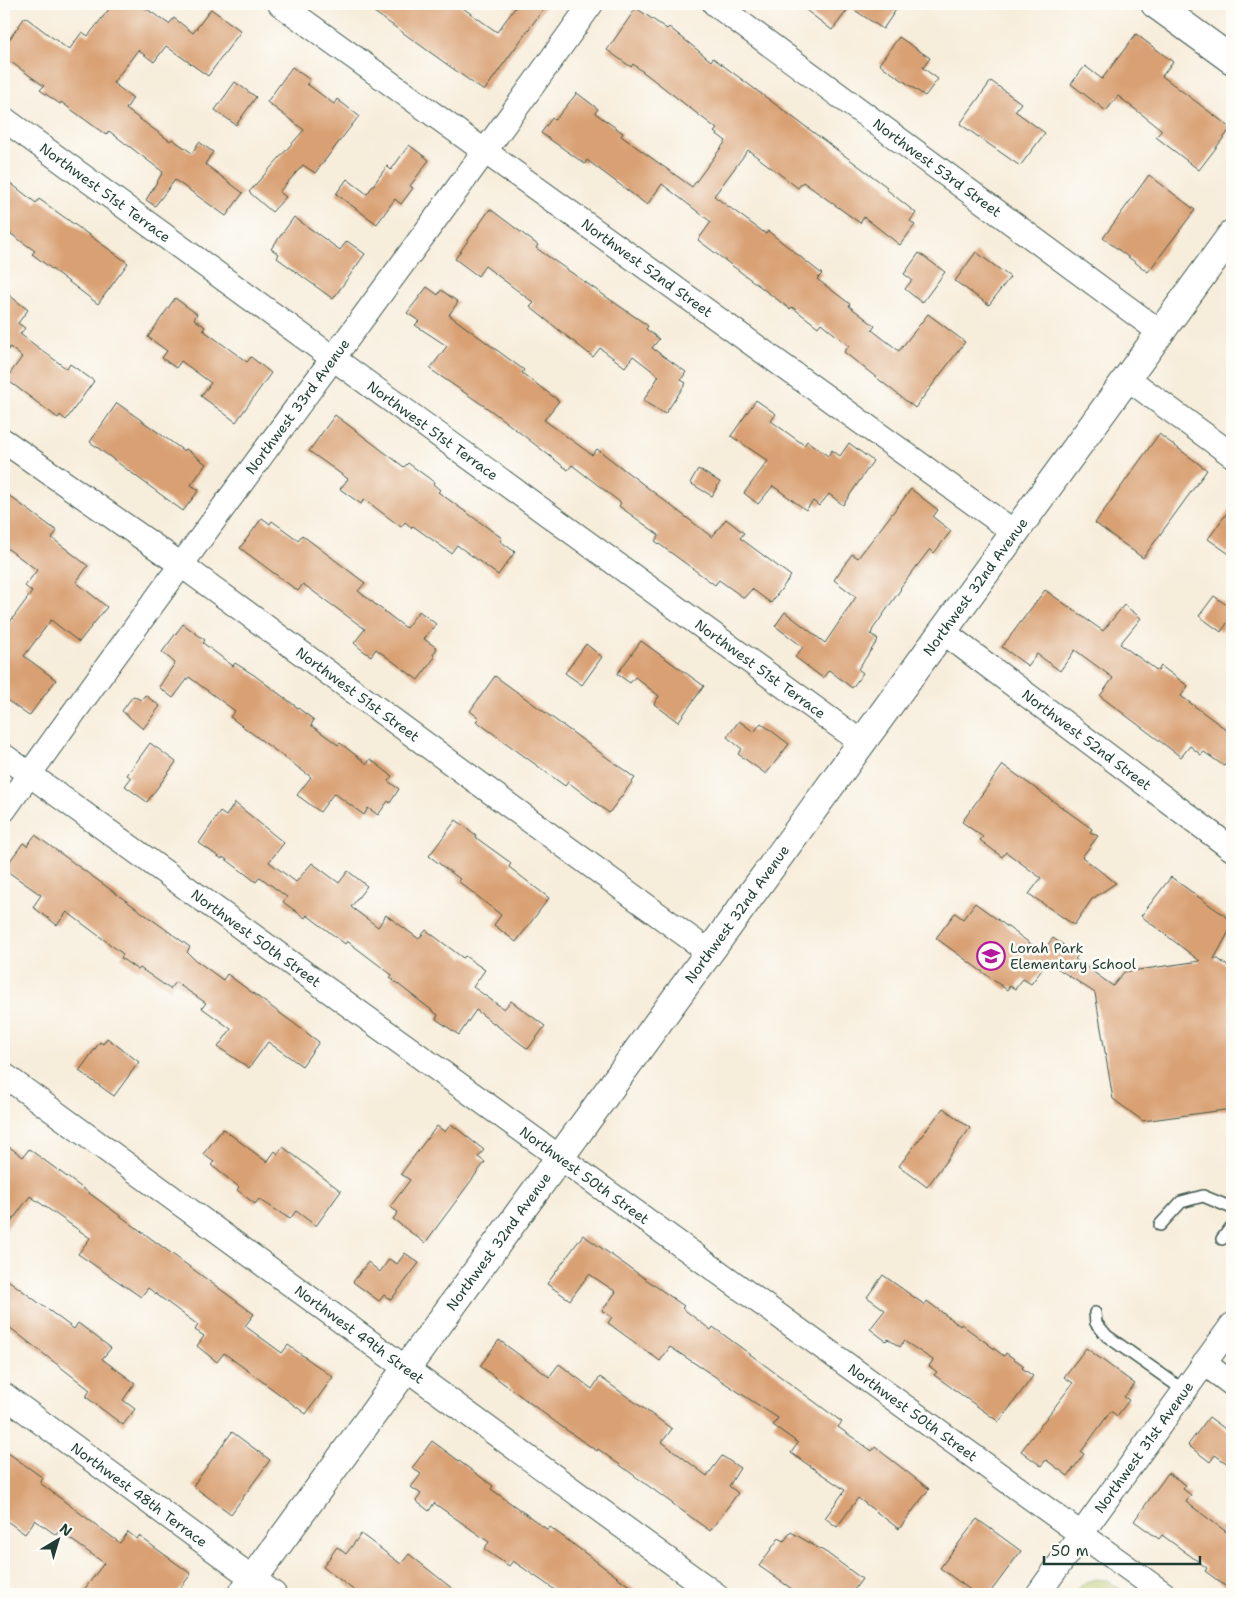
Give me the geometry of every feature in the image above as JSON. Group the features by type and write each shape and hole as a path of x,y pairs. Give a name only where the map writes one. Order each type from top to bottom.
{"main road":[{"path":"1169,11 1232,60"},
{"name":"Northwest 32nd Avenue","path":"256,1589 405,1369 1232,234"}],"street":[{"name":"Northwest 52nd Street","path":"280,4 1014,532"},
{"name":"Northwest 33rd Avenue","path":"4,810 180,564 485,152 591,4"},
{"name":"Northwest 53rd Street","path":"715,4 1160,332"},
{"name":"Northwest 51st Terrace","path":"4,119 861,742"},
{"path":"1127,378 1232,455"},
{"name":"Northwest 51st Street","path":"4,440 180,564 709,952"},
{"name":"Northwest 52nd Street","path":"942,631 1232,849"},
{"name":"Northwest 50th Street","path":"4,756 1164,1594"},
{"name":"Northwest 49th Street","path":"4,1075 715,1594"},
{"name":"Northwest 31st Avenue","path":"1038,1594 1232,1325"},
{"path":"1204,1363 1232,1384"},
{"name":"Northwest 48th Terrace","path":"4,1395 256,1589"}],"lane":[{"path":"1160,1225 1181,1202 1203,1196 1232,1208"},
{"path":"1222,1239 1232,1226"},
{"path":"1095,1313 1096,1323 1107,1336 1185,1391"}],"green space":[{"path":"1097,1579 1107,1580 1127,1594 1073,1594 1085,1582"}],"building":[{"path":"113,4 139,4 169,24 174,18 193,33 211,9 241,31 208,76 166,46 154,62 138,50 113,83 133,98 126,109 170,141 172,139 192,153 199,142 213,152 205,164 243,193 226,216 175,180 155,206 146,200 163,172 109,131 106,135 61,102 60,104 40,90 44,86 4,57 4,47 25,17 69,50 82,32 88,36"},
{"path":"363,4 457,4 497,32 518,4 547,4 484,91"},
{"path":"798,4 900,4 883,29 850,7 832,30"},
{"path":"636,8 667,29 669,27 711,61 713,58 887,187 886,189 916,213 910,221 915,225 900,245 864,217 860,223 803,182 798,188 748,150 714,196 766,234 768,231 822,274 817,279 850,304 849,306 875,326 872,330 899,351 928,314 965,342 915,408 844,352 849,346 821,323 818,327 792,307 790,309 698,240 711,222 662,184 647,205 587,160 585,164 541,133 552,118 555,120 577,93 598,109 595,113 623,133 621,136 692,187 726,141 714,132 717,129 633,64 631,67 607,50"},
{"path":"1136,34 1173,62 1162,76 1231,128 1199,170 1156,137 1162,130 1118,96 1106,111 1071,84 1085,66 1102,79"},
{"path":"899,37 930,58 923,68 938,79 925,96 879,64"},
{"path":"292,67 310,80 307,84 334,104 337,99 359,116 315,173 303,165 279,192 286,197 272,212 249,192 304,130 267,102"},
{"path":"991,81 1021,103 1015,111 1045,133 1020,166 960,124"},
{"path":"235,82 256,97 236,125 215,110"},
{"path":"409,145 429,160 410,186 413,188 401,204 395,199 377,224 336,194 347,179 367,194 387,166 391,170"},
{"path":"1149,175 1195,210 1148,272 1103,238"},
{"path":"4,178 36,203 39,199 128,263 98,304 32,254 35,251 4,229"},
{"path":"490,209 538,245 536,248 648,326 646,329 659,339 652,348 686,372 681,380 686,383 665,414 643,401 659,376 633,356 625,367 600,348 593,357 530,307 534,303 485,266 478,276 455,259"},
{"path":"294,217 340,250 347,241 365,254 333,299 277,258 279,254 271,249"},
{"path":"976,252 1010,277 989,305 955,281"},
{"path":"919,253 945,272 922,303 905,289 912,280 904,274"},
{"path":"427,287 438,295 441,290 458,302 449,315 524,370 522,373 559,401 544,420 592,455 597,449 712,537 726,519 744,533 740,538 791,576 771,603 752,589 744,598 719,580 715,585 655,541 659,535 619,506 621,503 572,465 568,470 493,412 430,369 447,346 415,325 419,321 407,313"},
{"path":"4,291 28,310 18,323 25,328 20,334 67,369 70,364 94,381 66,420 60,415 58,418 6,379 22,357 10,347 4,356"},
{"path":"175,298 197,314 194,319 205,327 203,330 247,362 251,357 271,373 236,422 201,396 211,383 181,361 176,368 162,358 167,351 148,337"},
{"path":"756,400 776,414 771,421 804,445 807,441 828,456 832,450 840,456 849,443 873,461 843,505 829,494 819,506 813,501 806,510 773,486 758,504 744,493 768,461 731,436"},
{"path":"117,403 184,451 186,449 206,464 191,485 199,490 183,511 90,442"},
{"path":"335,415 404,467 408,463 434,482 433,484 440,490 438,492 502,538 500,541 515,552 498,575 457,545 451,553 413,526 412,528 405,522 401,527 364,499 361,504 340,489 348,479 309,451"},
{"path":"1159,434 1207,470 1143,558 1095,523"},
{"path":"698,469 720,482 712,496 690,483"},
{"path":"911,489 938,510 933,517 951,531 934,553 930,549 900,588 873,629 871,634 878,640 858,669 863,673 852,688 829,670 823,678 795,657 803,647 775,626 785,612 825,643 856,597 834,580 852,554 858,558"},
{"path":"4,492 57,531 52,538 88,566 76,582 107,607 79,642 51,620 24,656 56,680 29,716 4,698 4,630 32,592 25,586 37,570 4,546"},
{"path":"1232,506 1232,556 1208,539"},
{"path":"262,518 270,524 272,521 298,540 302,535 365,583 358,591 406,628 419,611 436,624 424,639 437,648 433,655 435,657 418,680 376,649 371,656 354,643 365,629 303,584 298,591 240,548"},
{"path":"1045,590 1103,631 1124,605 1141,618 1120,644 1158,671 1161,666 1188,686 1181,696 1232,734 1232,755 1224,766 1204,752 1201,755 1190,746 1181,757 1100,696 1113,678 1075,650 1060,671 1037,654 1028,666 1002,647"},
{"path":"1214,596 1232,609 1232,616 1221,632 1199,616"},
{"path":"183,624 205,640 203,643 233,666 235,663 254,675 314,720 311,725 338,745 340,743 367,764 370,759 392,776 388,781 399,789 390,803 388,801 378,815 368,808 364,815 334,793 320,812 297,795 311,777 230,717 235,711 189,677 173,698 159,687 175,663 162,652"},
{"path":"641,641 704,686 678,722 654,704 659,696 635,677 630,683 617,674"},
{"path":"586,644 602,657 582,685 565,673"},
{"path":"495,676 635,778 609,813 568,782 565,786 476,721 479,718 470,711"},
{"path":"145,695 160,706 143,729 122,711 133,696 141,700"},
{"path":"739,721 754,732 761,723 789,744 766,774 738,754 742,749 727,737"},
{"path":"150,743 176,762 147,802 125,786 131,778 127,775"},
{"path":"1003,765 1092,829 1090,832 1098,836 1082,857 1116,883 1092,899 1074,925 1029,894 1041,878 1006,852 1002,857 980,840 983,837 962,822"},
{"path":"235,803 284,843 269,862 296,882 312,863 339,883 348,871 367,886 351,907 378,927 386,915 419,939 426,930 463,958 465,956 485,970 473,987 504,1009 511,1001 545,1026 528,1049 476,1010 459,1035 436,1019 438,1015 390,978 392,975 347,941 345,944 307,915 305,918 283,902 287,897 260,877 256,882 223,857 222,859 199,843 220,812 226,816"},
{"path":"456,820 476,835 475,837 511,863 509,867 549,898 516,942 494,925 501,915 458,881 460,879 429,856"},
{"path":"35,835 190,947 187,952 194,959 223,980 227,974 319,1042 302,1066 268,1042 249,1068 218,1047 231,1029 202,1008 206,1003 175,982 170,989 140,968 138,970 121,958 123,954 67,912 57,925 33,907 41,895 4,869 23,843 27,846"},
{"path":"1171,877 1232,921 1232,926 1214,959 1218,959 1232,969 1232,1109 1143,1121 1113,1099 1095,993 1048,962 1031,984 1023,979 1015,989 1010,986 1007,990 936,938 955,913 963,919 975,903 1042,952 1053,938 1078,955 1075,959 1113,986 1124,972 1200,961 1141,916"},
{"path":"107,1038 139,1062 114,1096 79,1071 100,1042 103,1044"},
{"path":"943,1108 970,1128 927,1187 899,1166"},
{"path":"451,1124 484,1150 478,1157 485,1162 425,1243 393,1219 398,1212 390,1207 410,1180 401,1174 437,1126 445,1132"},
{"path":"223,1129 267,1162 275,1151 278,1154 283,1147 341,1191 316,1226 296,1211 290,1219 259,1199 255,1204 237,1190 239,1187 211,1165 214,1162 203,1154"},
{"path":"4,1143 23,1157 29,1149 254,1314 245,1326 282,1353 288,1345 333,1377 306,1414 224,1353 217,1362 197,1346 204,1336 195,1330 198,1325 148,1288 141,1297 78,1254 90,1238 30,1196 4,1232"},
{"path":"583,1235 684,1306 682,1308 711,1330 713,1327 842,1422 838,1427 872,1451 875,1447 929,1489 899,1529 858,1498 837,1527 825,1518 845,1490 791,1453 798,1443 773,1425 778,1418 670,1347 660,1361 608,1323 612,1317 602,1311 616,1292 589,1274 570,1300 547,1284"},
{"path":"405,1253 419,1263 391,1300 384,1295 379,1301 353,1282 368,1262 380,1272 389,1259 397,1264"},
{"path":"883,1275 925,1305 927,1301 1004,1356 1006,1353 1024,1366 1022,1368 1033,1376 999,1422 934,1375 937,1372 929,1366 933,1360 904,1341 900,1347 888,1339 886,1341 870,1329 885,1310 867,1297"},
{"path":"4,1277 74,1329 78,1323 111,1348 102,1359 135,1383 123,1400 135,1409 123,1425 86,1397 90,1390 4,1323"},
{"path":"499,1340 549,1377 559,1364 592,1389 600,1377 672,1429 662,1442 707,1476 722,1456 740,1468 729,1486 738,1493 710,1531 598,1449 597,1451 565,1429 480,1366"},
{"path":"1086,1348 1135,1384 1124,1397 1129,1400 1117,1416 1111,1411 1081,1452 1084,1454 1068,1476 1046,1460 1041,1466 1021,1451 1073,1383 1064,1377"},
{"path":"1209,1417 1232,1434 1232,1467 1215,1455 1210,1462 1188,1445"},
{"path":"232,1432 270,1460 231,1514 193,1486"},
{"path":"432,1441 493,1486 491,1489 548,1530 550,1527 640,1594 561,1594 513,1561 509,1566 484,1549 489,1542 434,1503 429,1511 416,1501 421,1494 411,1487 421,1474 412,1468"},
{"path":"4,1450 43,1478 40,1483 120,1543 128,1532 137,1539 139,1536 191,1574 176,1594 81,1594 104,1563 59,1531 56,1535 35,1520 25,1534 4,1519"},
{"path":"1168,1473 1186,1485 1183,1489 1191,1495 1186,1502 1232,1536 1232,1591 1205,1571 1207,1568 1162,1535 1159,1539 1134,1521"},
{"path":"977,1519 1021,1551 989,1594 976,1594 940,1568"},
{"path":"791,1532 827,1553 862,1579 851,1594 799,1594 759,1566 779,1538 784,1541"},
{"path":"361,1534 401,1564 409,1554 459,1594 359,1594 323,1567 337,1547 346,1554"}],"place":[{"name":"Lorah Park Elementary School","path":"991,956"}]}
